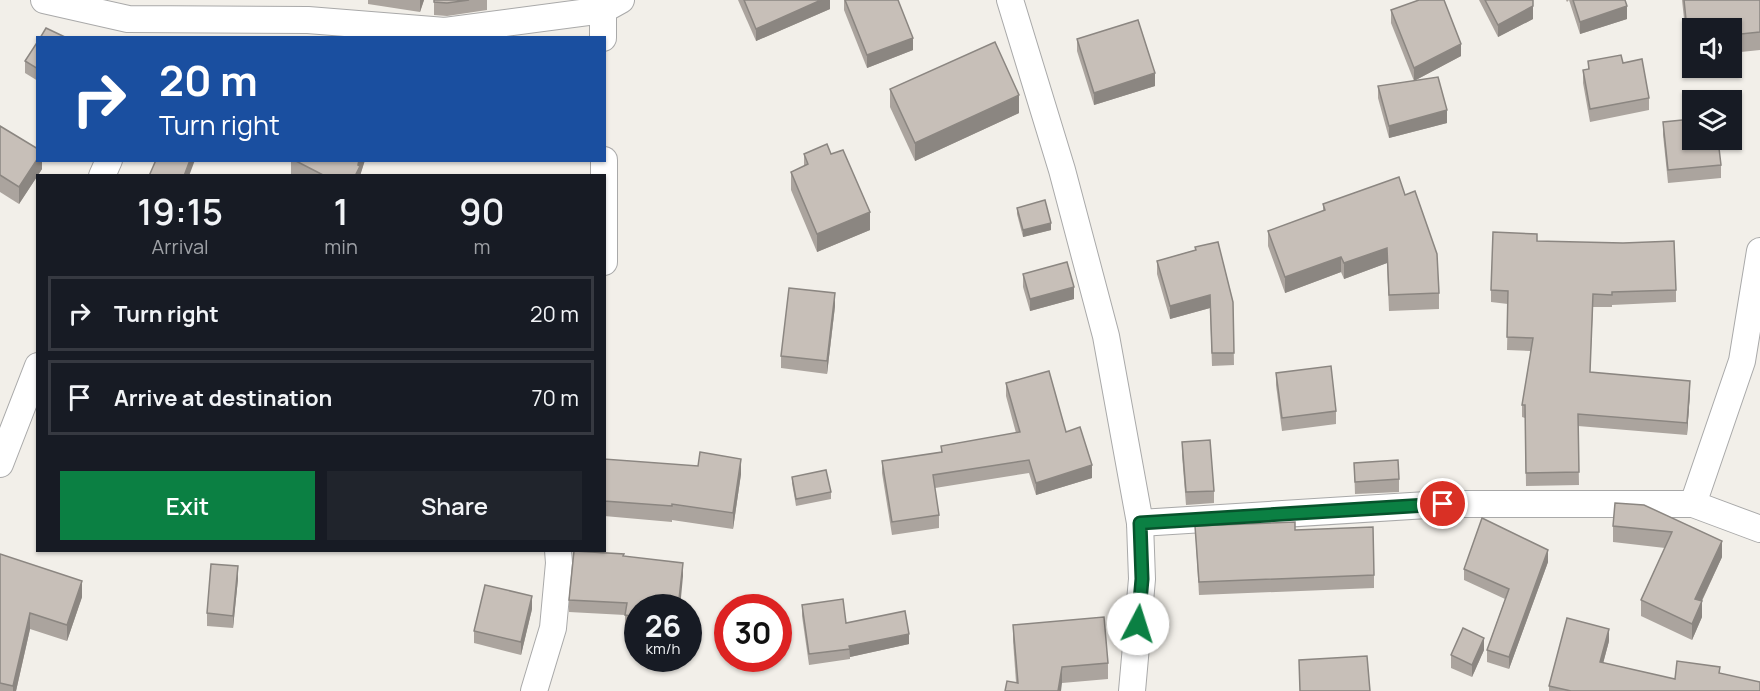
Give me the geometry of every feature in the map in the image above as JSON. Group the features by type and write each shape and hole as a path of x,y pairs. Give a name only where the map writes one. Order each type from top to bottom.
{"street":[{"path":"44,0 128,19 308,20 445,31 612,5 604,36"},
{"path":"1010,0 1062,170 1106,336 1140,523 1142,579 1132,691"},
{"path":"1693,504 1742,361 1757,289 1760,251"},
{"path":"0,464 36,371"},
{"path":"1140,523 1443,504 1693,504 1760,530"},
{"path":"534,691 553,628 558,552"}],"building":[{"path":"434,0 469,0 447,3 434,2"},
{"path":"744,0 821,0 756,29"},
{"path":"845,0 898,0 913,38 867,55"},
{"path":"1419,0 1444,0 1461,44 1414,68 1391,10"},
{"path":"1485,0 1533,0 1533,6 1498,25"},
{"path":"1573,0 1625,0 1627,6 1580,22"},
{"path":"1684,0 1760,0 1760,32 1742,34 1742,18 1686,18"},
{"path":"1138,20 1155,73 1094,93 1077,39"},
{"path":"46,28 63,36 41,36"},
{"path":"995,42 1019,95 915,143 890,89"},
{"path":"36,44 36,68 25,61"},
{"path":"1621,55 1623,63 1642,59 1649,98 1590,109 1583,70 1589,69 1588,61"},
{"path":"1438,77 1447,110 1389,126 1378,86"},
{"path":"1682,120 1682,150 1719,150 1721,165 1668,170 1663,122"},
{"path":"0,126 36,148 36,161 19,187 0,175"},
{"path":"827,144 831,154 843,150 870,212 817,234 791,172 808,164 804,154"},
{"path":"155,162 189,162 185,174 150,174"},
{"path":"298,162 359,162 360,166 356,174 321,174"},
{"path":"1399,177 1405,195 1415,191 1437,254 1439,293 1389,295 1387,248 1344,263 1341,257 1285,277 1268,231 1325,210 1323,204"},
{"path":"1045,200 1051,223 1023,230 1017,208"},
{"path":"1493,232 1537,234 1537,241 1623,243 1674,241 1676,290 1612,292 1612,295 1593,294 1590,372 1690,381 1687,423 1578,414 1579,472 1526,473 1525,405 1522,405 1533,338 1507,337 1508,291 1491,290"},
{"path":"1218,242 1233,302 1234,353 1212,353 1210,295 1170,306 1157,261 1196,250 1195,247"},
{"path":"1067,262 1074,287 1030,299 1023,274"},
{"path":"789,288 835,293 827,361 781,356"},
{"path":"1331,366 1336,411 1282,418 1276,373"},
{"path":"1049,371 1066,432 1080,427 1092,465 1036,483 1029,460 933,475 939,515 892,522 882,461 942,452 941,446 1020,432 1006,383"},
{"path":"1210,440 1214,491 1186,492 1182,442"},
{"path":"700,452 741,459 733,513 672,504 672,506 606,501 606,459 698,466"},
{"path":"1398,460 1399,479 1355,482 1354,463"},
{"path":"826,470 831,492 796,499 792,477"},
{"path":"1615,503 1644,505 1722,541 1695,599 1702,601 1692,624 1641,600 1672,532 1613,526"},
{"path":"1482,518 1548,550 1509,657 1487,650 1509,589 1464,569"},
{"path":"1295,522 1295,530 1373,527 1374,575 1199,582 1195,526"},
{"path":"574,552 624,554 623,556 683,563 680,594 624,594 624,603 569,600"},
{"path":"0,554 82,581 67,625 30,613 13,686 0,683"},
{"path":"211,564 238,566 233,616 207,613"},
{"path":"485,585 532,596 521,642 474,631"},
{"path":"843,599 846,623 905,611 909,634 849,646 850,649 809,654 802,605"},
{"path":"1104,617 1108,663 1062,667 1058,691 1005,691 1007,681 1018,683 1013,625"},
{"path":"1567,618 1609,629 1600,662 1675,679 1677,661 1720,667 1719,673 1760,682 1760,691 1571,691 1549,686"},
{"path":"1463,628 1484,638 1472,665 1451,655"},
{"path":"1367,656 1370,691 1300,691 1299,660"}],"route":[{"path":"1138,624 1142,579 1140,523 1443,504"}]}
